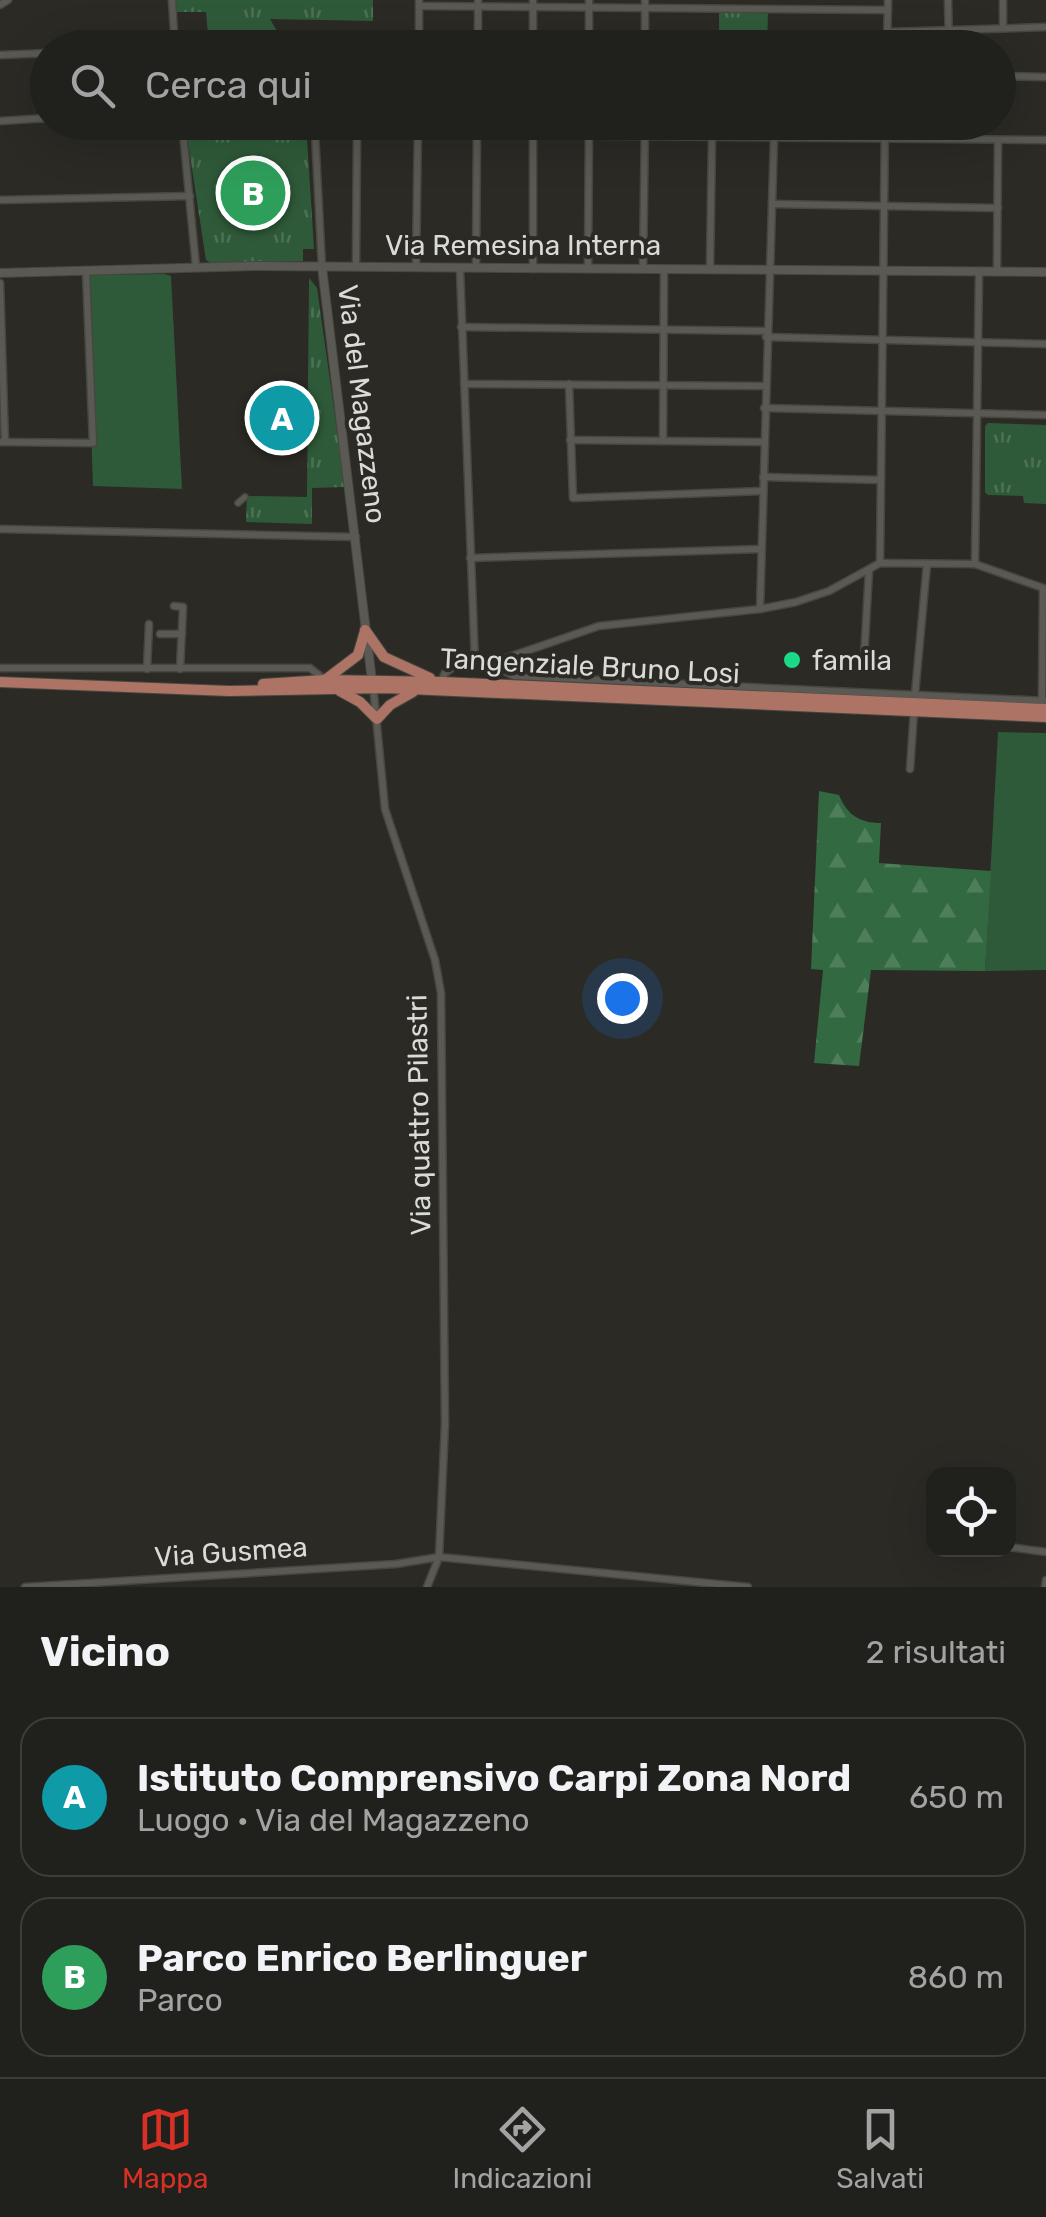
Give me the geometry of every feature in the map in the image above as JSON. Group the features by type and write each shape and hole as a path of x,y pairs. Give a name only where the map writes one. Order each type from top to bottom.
{"main road":[{"path":"325,680 358,655 366,630"},
{"path":"366,630 384,658 441,682"},
{"path":"212,689 325,680 373,685"},
{"path":"0,682 212,689 334,689 373,685"},
{"name":"Tangenziale Bruno Losi","path":"373,685 441,682 915,703 1046,717"},
{"name":"Tangenziale Bruno Losi","path":"373,685 712,705 1045,704"},
{"path":"334,689 360,702 377,719 398,699 422,690"}],"street":[{"path":"0,5 8,0"},
{"path":"172,0 174,30"},
{"path":"776,10 777,0"},
{"path":"832,0 832,10"},
{"path":"888,0 888,30"},
{"path":"948,0 948,30 1046,27"},
{"path":"1002,0 1003,26"},
{"path":"478,2 478,30"},
{"path":"419,30 419,3 703,4 776,10 888,10"},
{"path":"533,3 534,30"},
{"path":"589,3 589,30"},
{"path":"645,4 645,30"},
{"path":"0,55 30,54"},
{"path":"1016,76 1046,77"},
{"path":"0,121 30,119"},
{"path":"184,140 196,267"},
{"name":"Via del Magazzeno","path":"314,140 322,268 373,685"},
{"path":"356,267 357,140"},
{"path":"416,267 417,140"},
{"path":"476,268 477,140"},
{"path":"532,269 534,140"},
{"path":"588,269 589,140"},
{"path":"643,269 645,140"},
{"path":"710,269 712,140"},
{"path":"760,610 774,140"},
{"path":"880,563 884,140"},
{"path":"997,272 998,140 1046,140"},
{"path":"0,200 190,196"},
{"path":"772,204 998,208"},
{"name":"Via Remesina Interna","path":"0,273 196,267 1046,272"},
{"path":"460,268 475,663"},
{"path":"663,440 664,269"},
{"path":"0,283 2,442 93,443 86,271"},
{"path":"975,564 978,272"},
{"path":"461,327 665,328 1046,344"},
{"path":"464,384 766,386"},
{"path":"569,384 573,498 762,491"},
{"path":"764,408 1046,416"},
{"path":"570,440 764,442"},
{"path":"763,477 881,480"},
{"path":"238,503 245,498"},
{"path":"0,529 357,537"},
{"path":"470,558 761,549"},
{"path":"441,682 450,668 500,660 599,626 760,610 796,602 829,591 880,563 975,564 1044,589 1045,704"},
{"path":"910,769 927,564"},
{"path":"864,659 869,570"},
{"path":"174,606 183,607 180,669"},
{"path":"147,669 149,624"},
{"path":"160,634 182,634"},
{"path":"500,660 504,672 514,676 915,703"},
{"path":"0,668 310,668 325,680"},
{"name":"Via quattro Pilastri","path":"373,685 385,809 435,960 441,993 445,1392 439,1558"},
{"path":"1016,1549 1046,1552"},
{"path":"427,1587 439,1558"},
{"name":"Via Gusmea","path":"25,1587 439,1558 748,1587"}],"green space":[{"path":"175,0 373,0 373,21 270,19 276,30 208,30 206,12 176,12"},
{"path":"719,11 768,13 768,30 719,30"},
{"path":"188,140 307,140 314,249 303,249 303,261 206,260"},
{"path":"86,275 171,276 182,489 93,486"},
{"path":"309,278 317,288 345,487 312,488 312,524 246,522 247,496 307,497"},
{"path":"988,423 1046,425 1046,504 1024,503 1023,496 985,492"},
{"path":"998,732 1046,733 1046,970 985,971"},
{"path":"819,791 839,795 850,813 861,819 881,823 879,863 991,871 985,971 871,970 859,1066 814,1063 823,970 811,969"}],"place":[{"name":"Parco Enrico Berlinguer","path":"253,193"},
{"name":"Istituto Comprensivo Carpi Zona Nord","path":"282,418"},
{"name":"famila","path":"792,660"}]}
